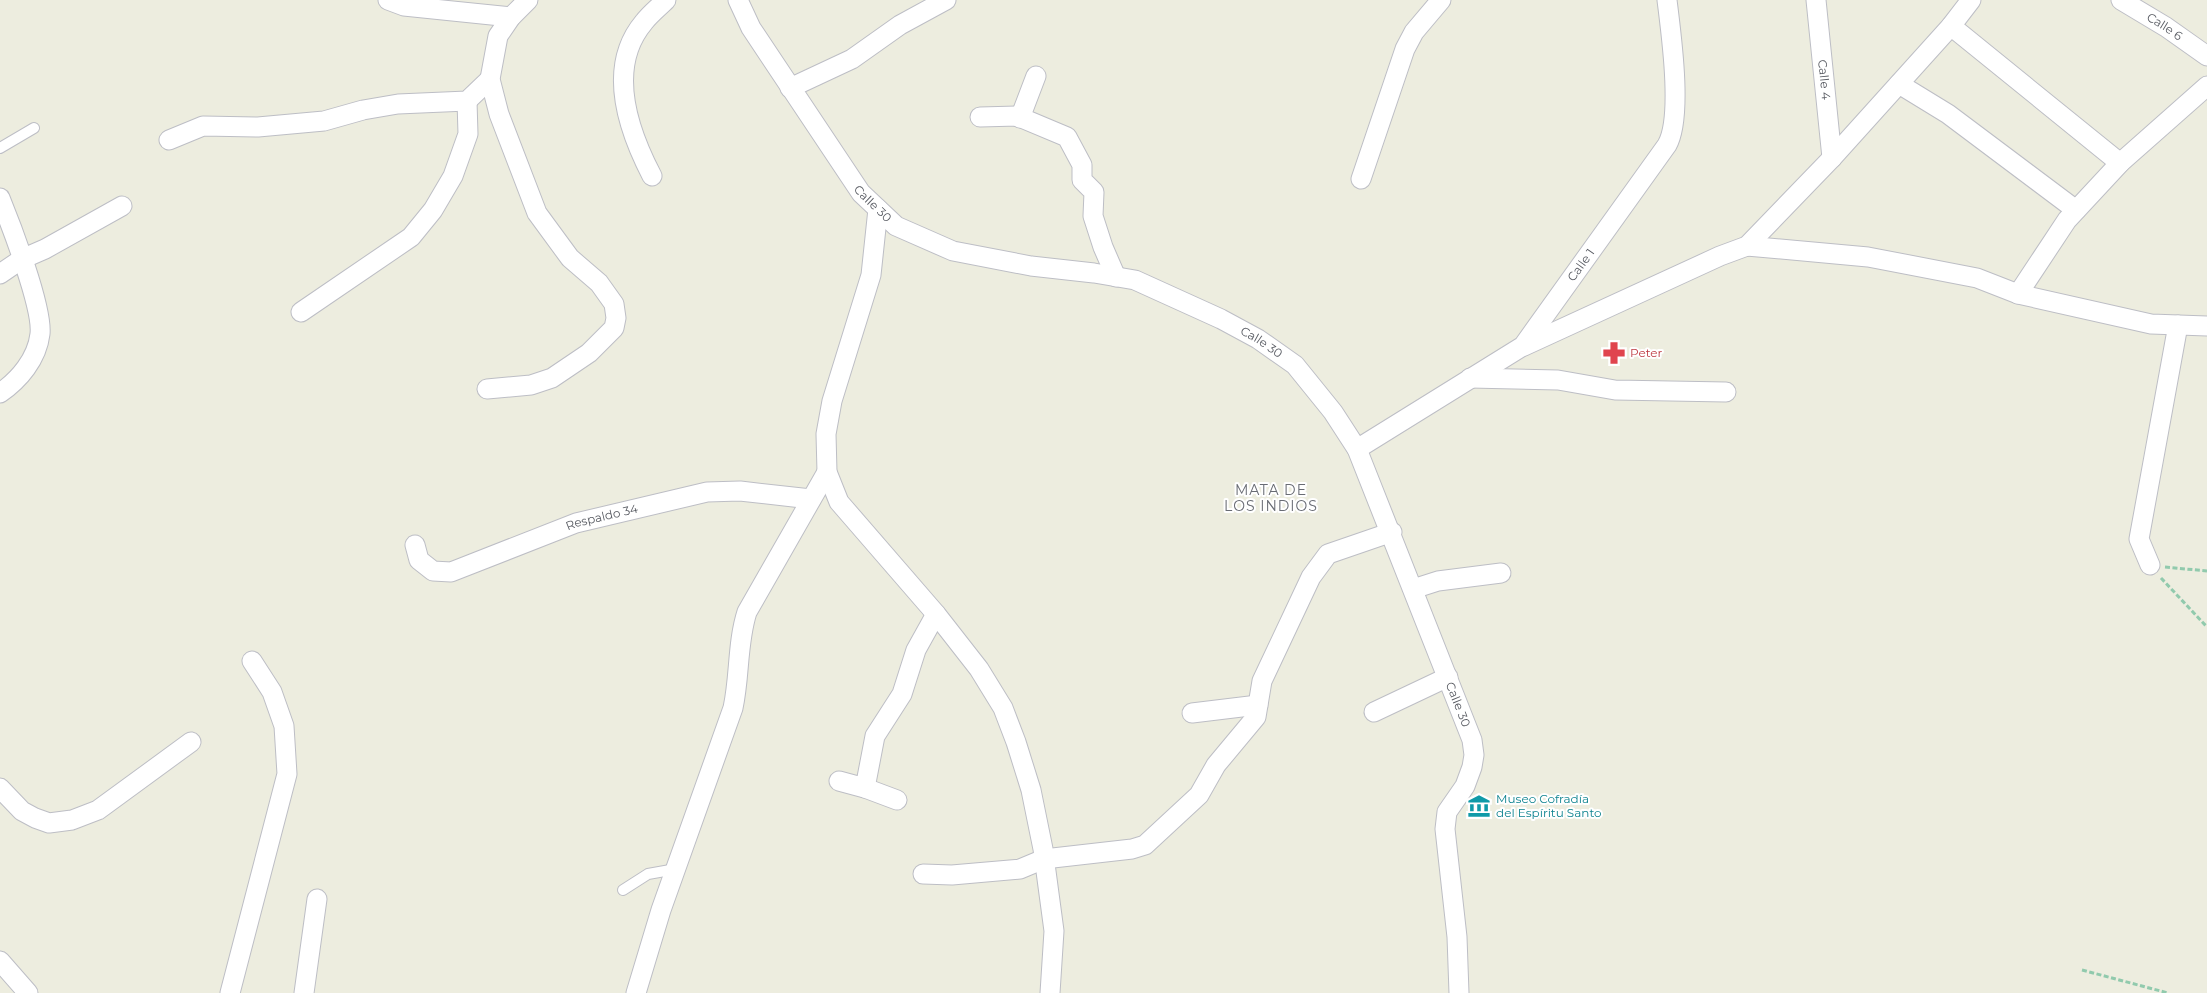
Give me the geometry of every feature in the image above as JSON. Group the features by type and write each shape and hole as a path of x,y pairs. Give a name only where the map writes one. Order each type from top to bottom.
{"street":[{"path":"388,0 404,6 510,17"},
{"path":"487,389 531,385 552,378 589,353 614,328 616,318 614,304 599,283 570,258 537,212 499,114 490,79 498,36 510,17 528,0"},
{"path":"652,176 636,145 628,122 624,91 624,68 628,50 643,23 666,0"},
{"name":"Calle 30","path":"738,0 751,28 861,193 896,226 952,250 1031,266 1135,280 1221,319 1258,339 1295,365 1333,412 1358,449 1472,740 1474,755 1465,786 1447,812 1445,829 1457,938 1459,993"},
{"path":"790,88 852,59 900,25 946,0"},
{"path":"1361,179 1405,49 1414,32 1441,0"},
{"name":"Calle 1","path":"1358,449 1523,346 1670,139 1674,123 1674,79 1667,0"},
{"name":"Calle 4","path":"1816,0 1832,158"},
{"path":"1747,246 1832,158 1951,26 1971,0"},
{"name":"Calle 6","path":"2121,0 2166,27 2207,56"},
{"path":"1951,26 2120,163"},
{"path":"1020,118 1036,76"},
{"path":"170,140 203,126 268,126 324,121 363,110 398,104 467,101 490,79"},
{"path":"1899,84 1948,114 2076,210"},
{"path":"2018,294 2067,220 2076,210 2120,163 2207,86"},
{"path":"301,312 411,237 433,210 453,176 468,134 467,101"},
{"path":"980,117 1020,118 1068,137 1082,165 1082,180 1094,192 1093,216 1103,247 1116,277"},
{"path":"0,198 38,311 40,334 32,358 17,381 0,393"},
{"path":"0,274 22,259 122,206"},
{"path":"878,209 871,275 832,401 826,434 827,472 839,502 936,614 979,669 1003,708 1016,742 1030,790 1044,859 1054,931 1050,993"},
{"path":"1523,346 1720,256 1747,246 1868,257 1977,278 2018,294 2151,324 2207,326"},
{"path":"2150,565 2139,539 2178,325"},
{"path":"1470,378 1558,380 1615,390 1726,392"},
{"path":"636,993 676,869 733,708 738,679 741,631 747,612 827,472"},
{"name":"Respaldo 34","path":"415,545 419,560 434,571 451,572 576,523 707,492 740,492 811,499"},
{"path":"923,874 952,875 1020,869 1044,859 1132,850 1145,845 1199,795 1216,765 1256,717 1262,681 1311,577 1328,554 1392,532"},
{"path":"1413,588 1438,581 1501,573"},
{"path":"864,788 875,736 902,694 916,650 936,614"},
{"path":"230,993 287,774 284,726 272,692 252,661"},
{"path":"1374,712 1448,677"},
{"path":"1192,713 1258,704"},
{"path":"0,788 22,811 35,818 49,823 72,820 98,810 191,742"},
{"path":"839,781 897,800"},
{"path":"304,993 317,899"},
{"path":"0,961 28,993"}],"lane":[{"path":"0,148 34,128"},
{"path":"623,890 648,874 676,869"}],"path":[{"path":"2150,565 2207,572"},
{"path":"2150,565 2207,627"},
{"path":"2082,970 2168,993"}],"place":[{"name":"Peter","path":"1614,353"},
{"name":"Museo Cofradía del Espíritu Santo","path":"1479,806"}],"district":[{"name":"MATA DE LOS INDIOS","path":"1271,498"}]}
